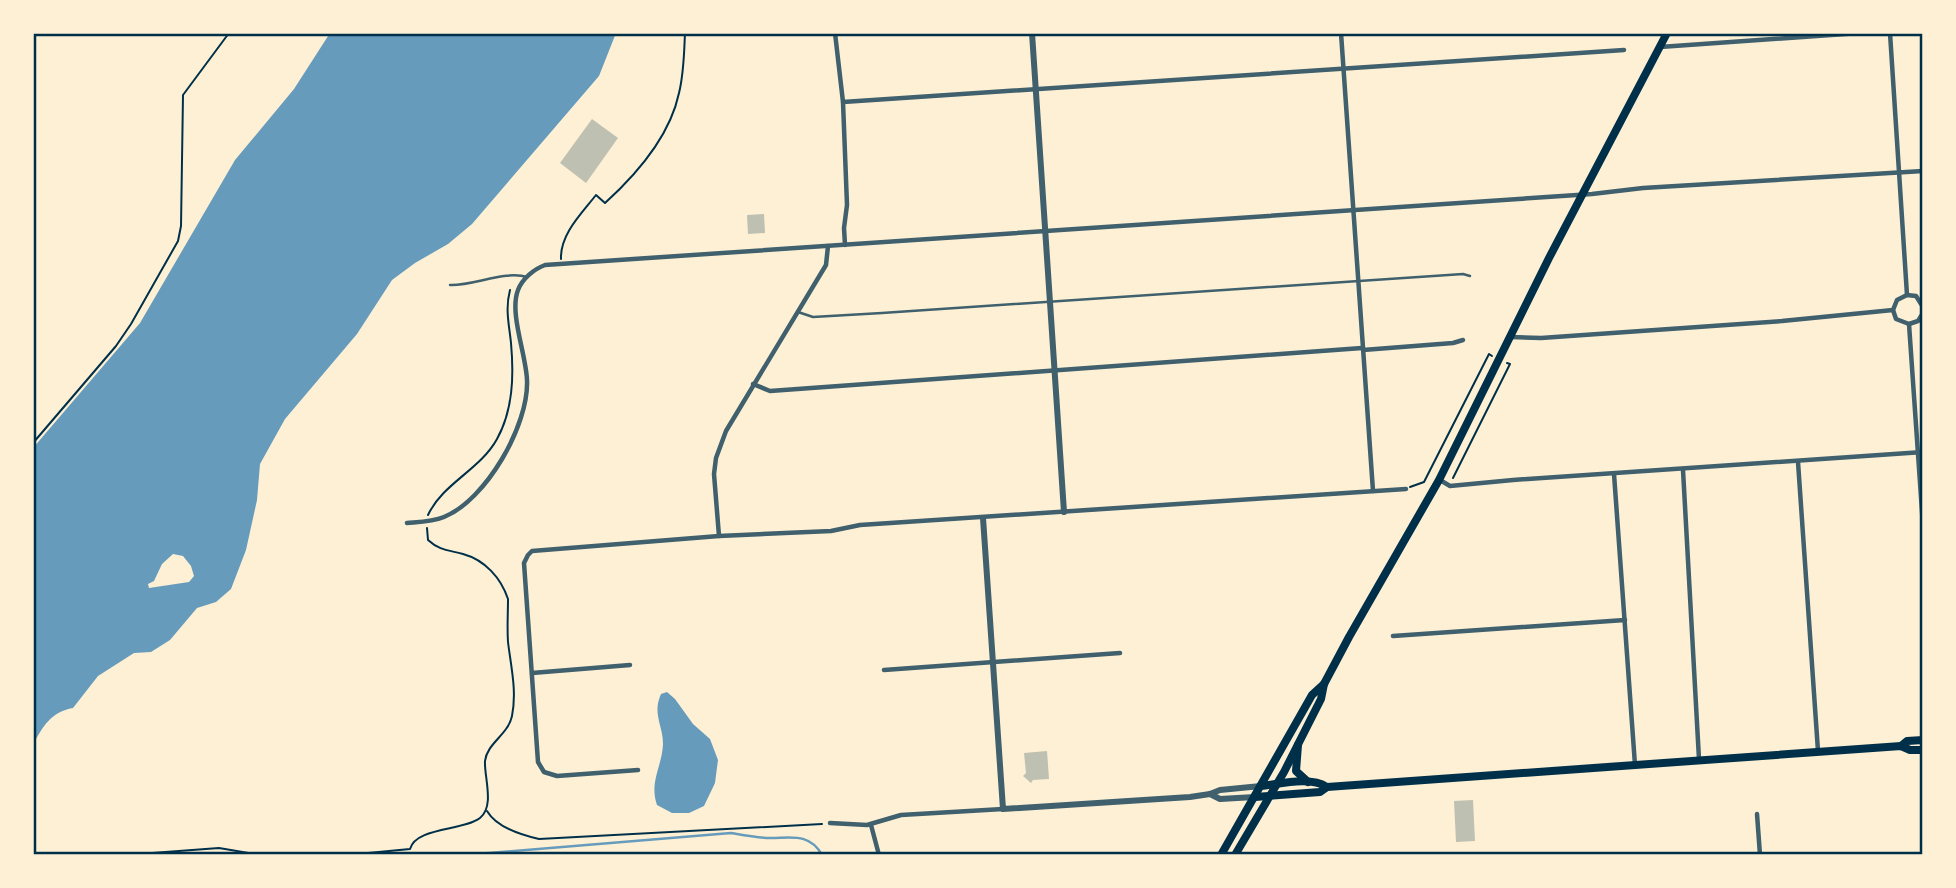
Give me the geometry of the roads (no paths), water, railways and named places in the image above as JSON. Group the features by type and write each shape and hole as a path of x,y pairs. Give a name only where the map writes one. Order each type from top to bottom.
{"main road":[{"path":"1221,855 1312,695 1324,684 1439,480 1581,194 1667,33"},
{"path":"1236,855 1277,785 1321,699 1324,684"},
{"path":"1901,746 1908,741 1923,740"},
{"path":"1298,744 1296,771 1308,782"},
{"path":"1255,797 1320,792 1327,787 1901,746 1910,750 1923,750"},
{"path":"1261,786 1320,782 1327,787"}],"street":[{"path":"835,33 843,102 847,205 845,245"},
{"path":"1032,33 1064,512"},
{"path":"1341,33 1373,491"},
{"path":"1660,47 1860,33"},
{"path":"1890,33 1907,295"},
{"path":"843,102 1624,50"},
{"path":"407,523 426,522 450,514 471,498 510,447 520,424 526,401 527,382 516,307 518,289 533,271 545,265 1923,171"},
{"path":"719,537 714,474 716,458 726,431 827,265 828,246"},
{"path":"1923,307 1916,296 1907,295 1897,300 1893,310 1896,319 1909,324 1918,321 1923,313"},
{"path":"1510,337 1541,338 1782,321 1893,310"},
{"path":"1909,324 1920,452 1923,526"},
{"path":"753,384 770,391 1453,343 1463,340"},
{"path":"1439,480 1450,486 1920,452"},
{"path":"1798,462 1818,752"},
{"path":"1683,470 1699,761"},
{"path":"1614,474 1635,765"},
{"path":"638,770 557,776 544,772 538,762 524,563 528,555 537,550 831,531 860,525 1406,489"},
{"path":"983,518 1003,809"},
{"path":"1393,636 1625,620"},
{"path":"884,670 1120,653"},
{"path":"532,673 630,665"},
{"path":"830,823 871,825 901,815 1210,794 1220,790 1261,786"},
{"path":"1210,794 1220,799 1255,797"},
{"path":"1758,814 1760,855"},
{"path":"871,825 879,855"}],"lane":[{"path":"797,312 813,317 1358,279 1463,274 1470,276"},
{"path":"450,285 472,284 509,276 527,277"}],"water":[{"path":"330,33 616,33 599,76 472,224 448,244 392,280 357,334 285,419 260,464 257,500 246,550 231,589 216,602 197,608 170,640 151,652 134,653 98,676 73,708 53,716 48,721 33,745 33,448 140,323 235,160 294,89","holes":["173,554 183,556 191,566 194,576 189,582 149,588 148,584 154,581 162,564"]},
{"path":"667,692 693,724 710,739 718,760 715,783 704,806 689,813 672,813 657,805 655,797 655,782 663,744 658,708 661,694"}],"waterway":[{"path":"465,855 731,833 766,838 804,839 817,847 822,855"}]}
